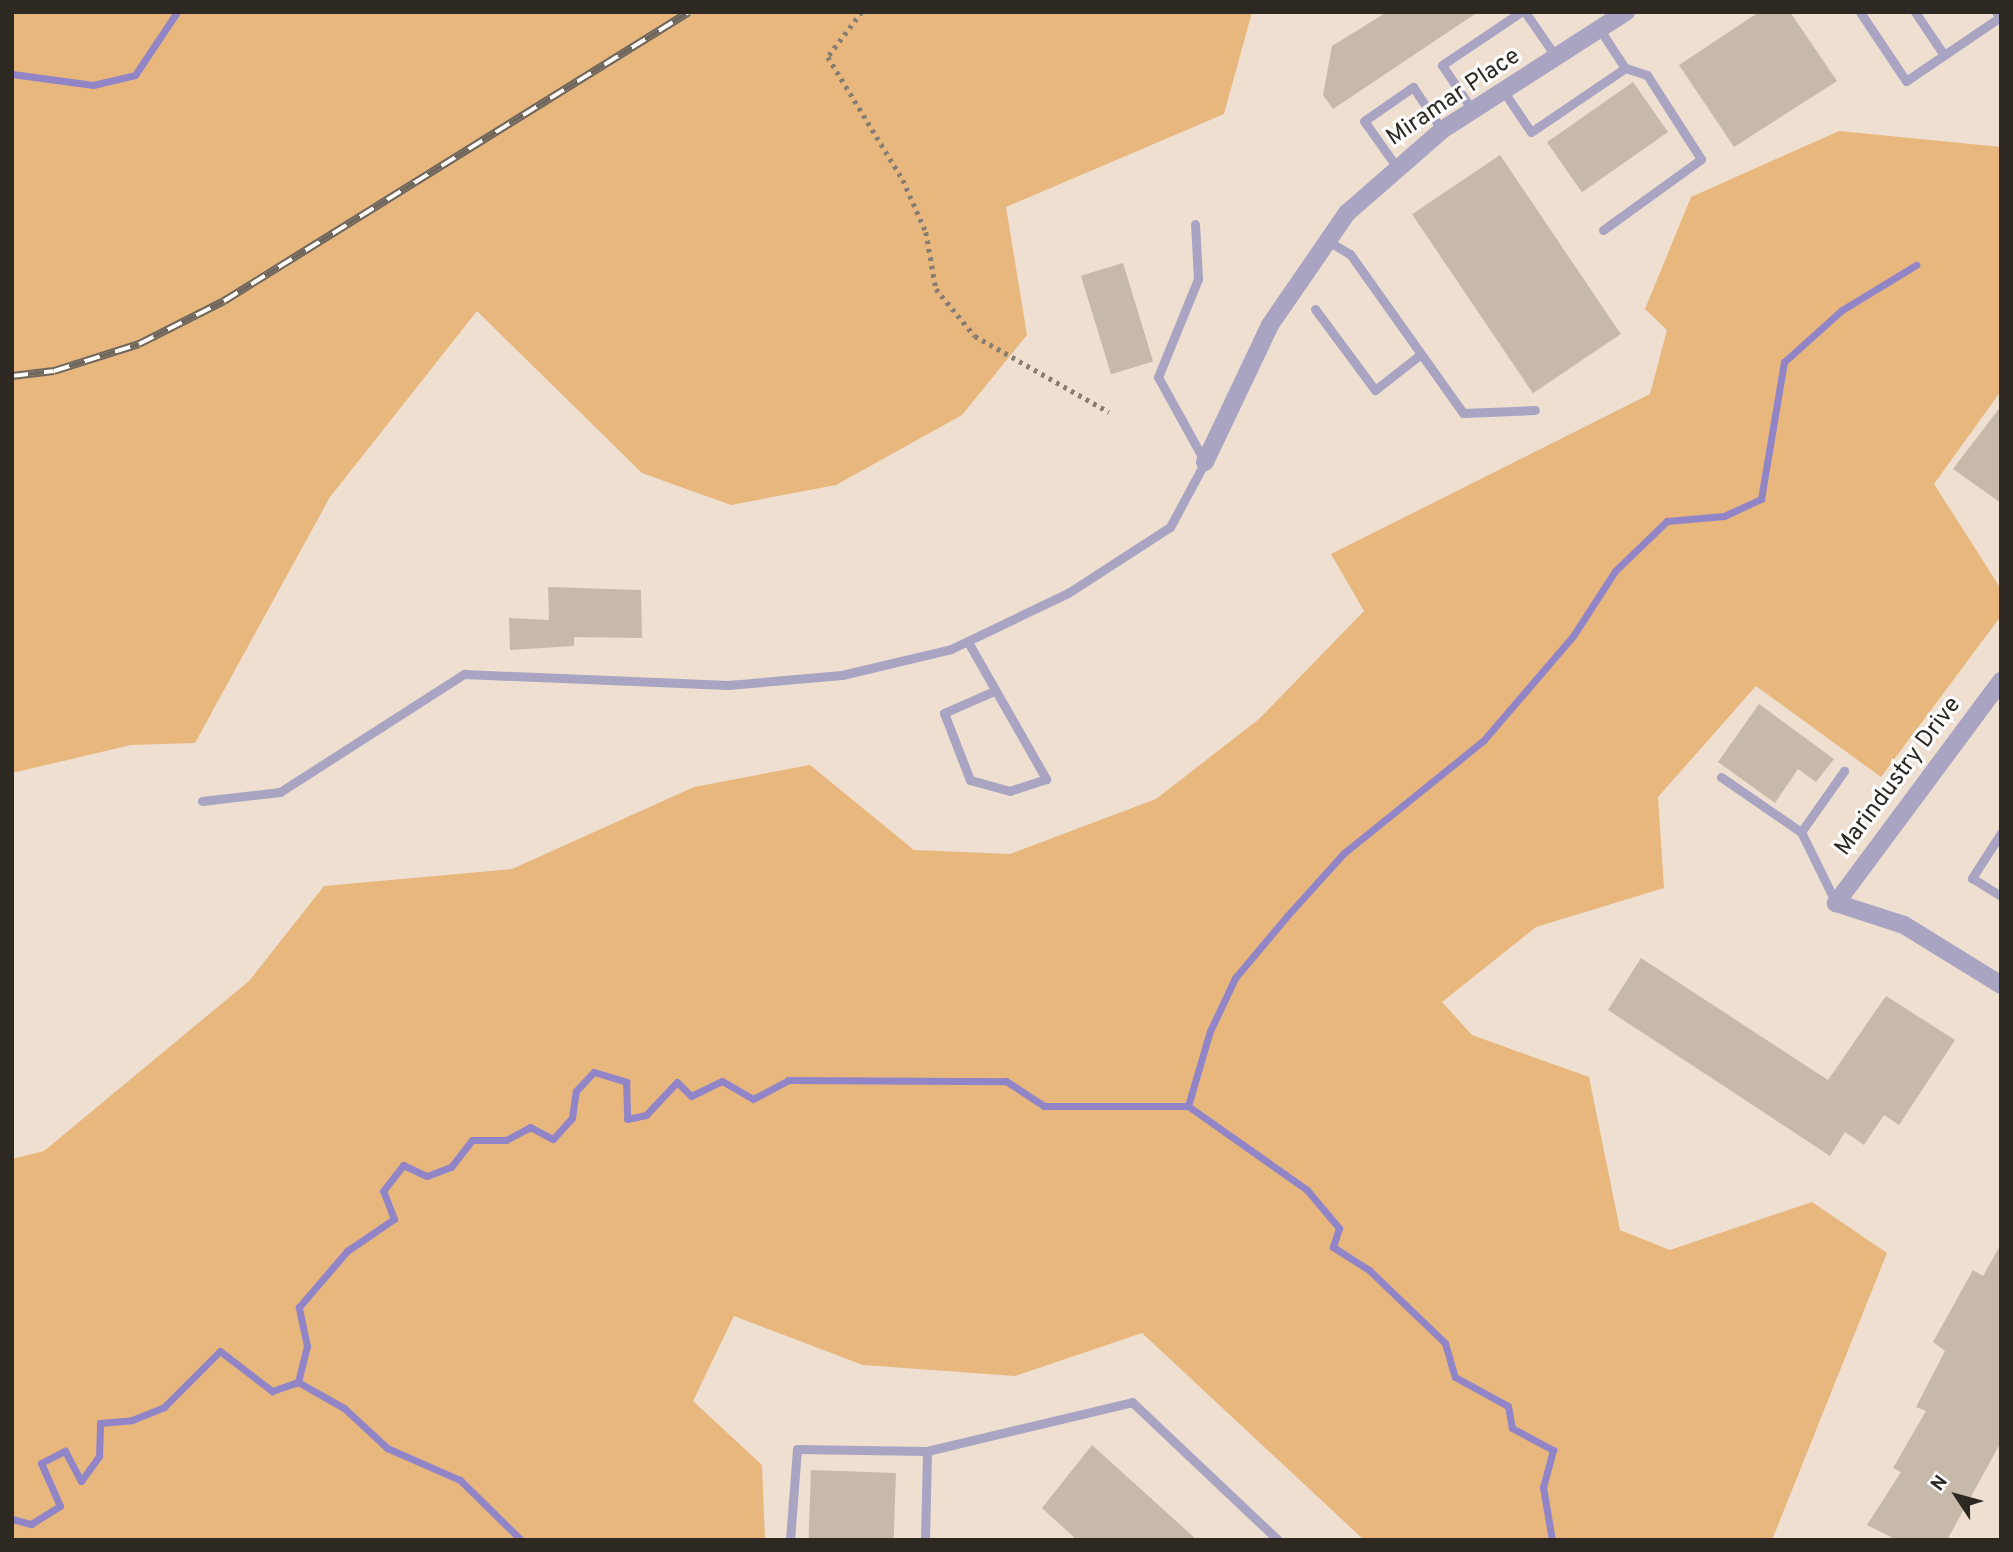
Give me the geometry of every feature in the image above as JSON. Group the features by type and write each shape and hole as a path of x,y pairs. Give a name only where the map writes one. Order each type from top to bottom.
{"street":[{"name":"Miramar Place","path":"1205,463 1270,325 1326,240 1396,166 1442,130 1626,12"},
{"name":"Marindustry Drive","path":"1836,903 2001,681"},
{"path":"1836,903 1904,925 2001,985"}],"lane":[{"path":"1473,111 1442,65 1523,12 1556,58"},
{"path":"1860,12 1906,81 1999,16"},
{"path":"1915,12 1944,55"},
{"path":"1600,30 1625,68 1647,75 1701,159 1603,230"},
{"path":"1504,92 1531,132 1625,68"},
{"path":"1396,166 1364,121 1413,87 1442,130"},
{"path":"202,801 281,792 464,674 728,685 842,675 968,642 1068,593 1170,527 1205,463 1158,377 1198,279 1195,224"},
{"path":"1326,240 1350,254 1463,413 1535,410"},
{"path":"1315,309 1375,390 1421,354"},
{"path":"968,642 1046,779 1010,791 970,780 944,713 994,691"},
{"path":"1801,832 1844,771"},
{"path":"1721,777 1801,832 1836,903"},
{"path":"2001,833 1972,878 2001,897"},
{"path":"790,1540 797,1449 927,1451 1132,1402 1278,1540"},
{"path":"925,1540 927,1451"}],"path":[{"path":"862,12 828,57 903,180 926,232 936,289 975,336 1109,412"}],"shaded area":[{"path":"12,12 1252,12 1224,114 1006,207 1027,335 962,415 836,485 731,505 642,473 477,311 330,497 195,743 131,745 12,773"},
{"path":"1839,131 2001,147 2001,391 1934,484 2001,589 2001,616 1881,777 1756,686 1658,797 1664,888 1536,927 1442,1002 1472,1035 1589,1077 1620,1230 1670,1250 1812,1202 1887,1253 1772,1540 1364,1540 1142,1333 1015,1376 863,1365 734,1316 693,1401 762,1465 765,1540 12,1540 12,1159 44,1151 249,981 324,886 512,869 694,787 810,765 914,850 1010,854 1156,799 1259,719 1364,611 1331,554 1650,394 1667,330 1645,309 1691,197"}],"building":[{"path":"1387,12 1478,12 1333,109 1323,95 1332,46"},
{"path":"1759,12 1790,12 1837,81 1734,147 1679,65"},
{"path":"1633,82 1668,132 1582,192 1547,142"},
{"path":"1500,155 1621,334 1533,393 1412,214"},
{"path":"1123,263 1153,361 1111,374 1081,276"},
{"path":"2001,406 2001,503 1953,469"},
{"path":"548,587 641,590 642,638 574,637 574,646 510,650 509,618 549,620"},
{"path":"1759,704 1834,759 1816,782 1798,769 1775,803 1718,762"},
{"path":"1641,958 1828,1080 1886,996 1955,1040 1899,1125 1884,1115 1864,1145 1845,1132 1830,1156 1608,1010"},
{"path":"2001,1244 2001,1442 1947,1540 1897,1540 1867,1525 1901,1472 1893,1468 1926,1411 1916,1407 1945,1351 1933,1342 1973,1270 1983,1276"},
{"path":"1092,1445 1197,1540 1077,1540 1042,1508"},
{"path":"811,1470 896,1473 894,1540 809,1540"}],"waterway":[{"path":"12,74 93,85 135,75 177,12"},
{"path":"1188,1106 1210,1031 1235,978 1287,916 1344,853 1483,741 1573,636 1615,571 1667,521 1724,516 1761,499 1784,362 1842,310 1916,265"},
{"path":"12,1519 31,1524 60,1506 41,1463 65,1451 81,1481 99,1456 100,1423 132,1420 164,1407 220,1351 272,1391 298,1382 307,1346 299,1307 347,1251 394,1219 383,1191 403,1165 427,1176 451,1167 472,1140 506,1140 530,1127 553,1139 572,1118 576,1091 594,1072 626,1082 627,1119 646,1115 677,1082 691,1096 722,1081 753,1099 788,1080 1006,1081 1044,1106 1188,1106 1307,1190 1339,1228 1333,1247 1369,1270 1445,1343 1455,1377 1508,1406 1512,1428 1553,1450 1543,1487 1552,1540"},
{"path":"298,1382 344,1408 387,1448 460,1480 521,1540"}],"railway":[{"path":"12,376 54,371 139,344 224,301 689,12"}]}
